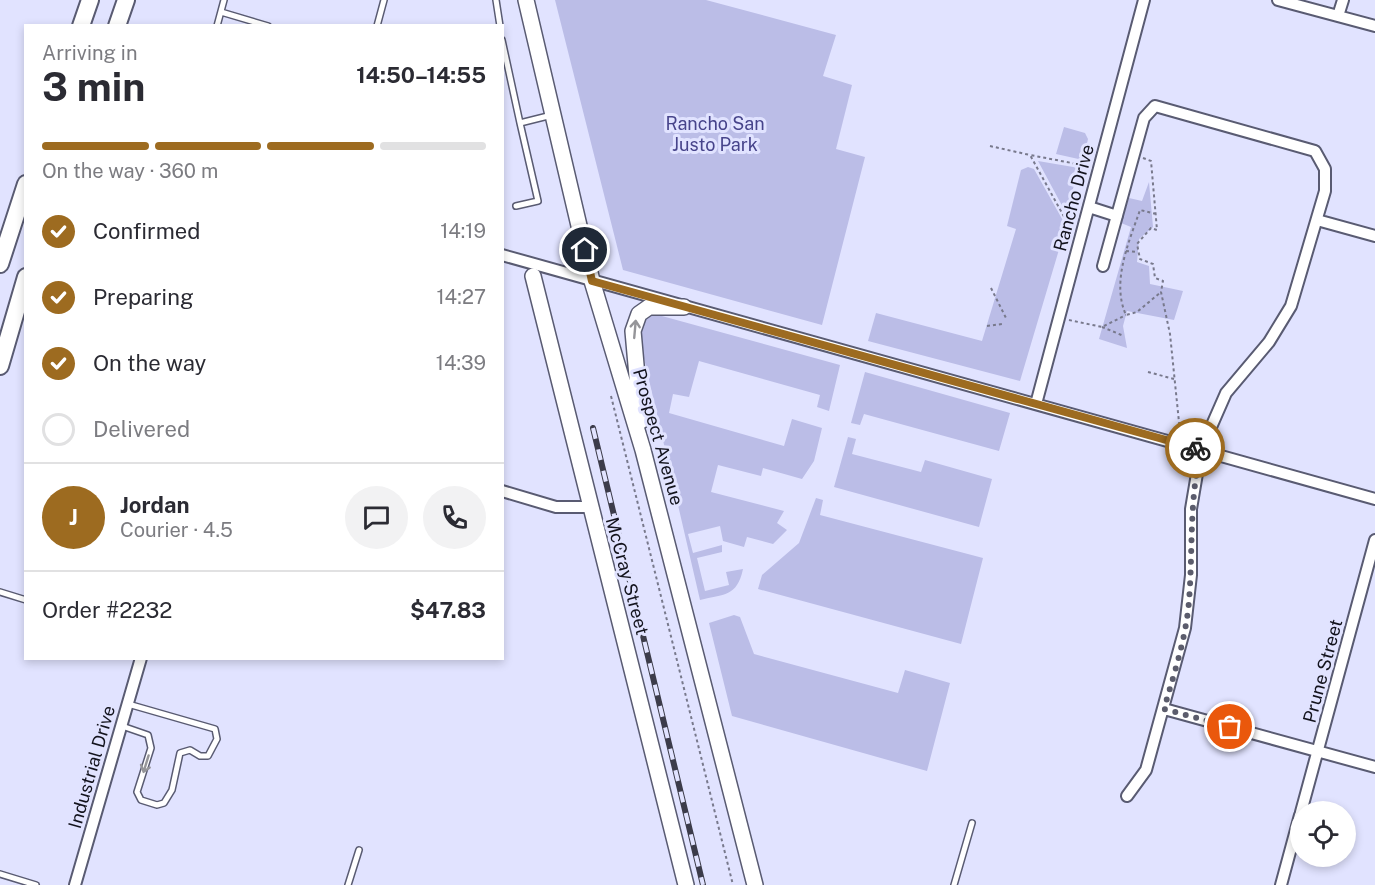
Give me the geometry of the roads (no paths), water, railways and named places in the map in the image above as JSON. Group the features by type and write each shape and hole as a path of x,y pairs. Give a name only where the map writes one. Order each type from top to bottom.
{"main road":[{"path":"82,24 90,0"},
{"path":"118,24 126,0"},
{"path":"0,264 24,190"},
{"path":"0,366 24,284"}],"street":[{"name":"Prospect Avenue","path":"526,0 592,281 643,450 754,885"},
{"name":"Rancho Drive","path":"1036,404 1144,0"},
{"path":"1278,0 1375,26"},
{"path":"1338,16 1342,0"},
{"path":"1103,266 1144,118 1155,106 1315,151 1325,170 1325,191 1291,306 1269,342 1226,393 1201,450 1191,509 1189,604 1182,643 1146,770 1127,796"},
{"path":"1089,207 1117,216"},
{"path":"1317,220 1375,236"},
{"path":"504,256 1375,499"},
{"name":"McCray Street","path":"533,276 589,507 686,885"},
{"path":"643,450 633,331 636,320 649,307 684,307"},
{"path":"504,492 556,507 589,507"},
{"name":"Prune Street","path":"1304,801 1375,540"},
{"name":"Industrial Drive","path":"75,885 140,660"},
{"path":"1164,709 1375,767"},
{"name":"Prune Street","path":"1281,885 1290,853"}],"lane":[{"path":"218,24 224,0"},
{"path":"378,24 384,0"},
{"path":"496,0 500,24"},
{"path":"221,12 261,24"},
{"path":"504,49 538,201 516,206"},
{"path":"520,123 553,115"},
{"path":"0,592 24,599"},
{"path":"122,726 144,731 151,741 151,748 137,792 141,800 157,805 164,803 172,790 180,753 190,750 200,756 208,756 217,739 215,729 128,704"},
{"path":"954,885 972,823"},
{"path":"348,885 358,850"},
{"path":"0,874 36,885"}],"railway":[{"path":"593,428 703,885"}],"park label":[{"name":"Rancho San Justo Park","path":"715,134"}]}
